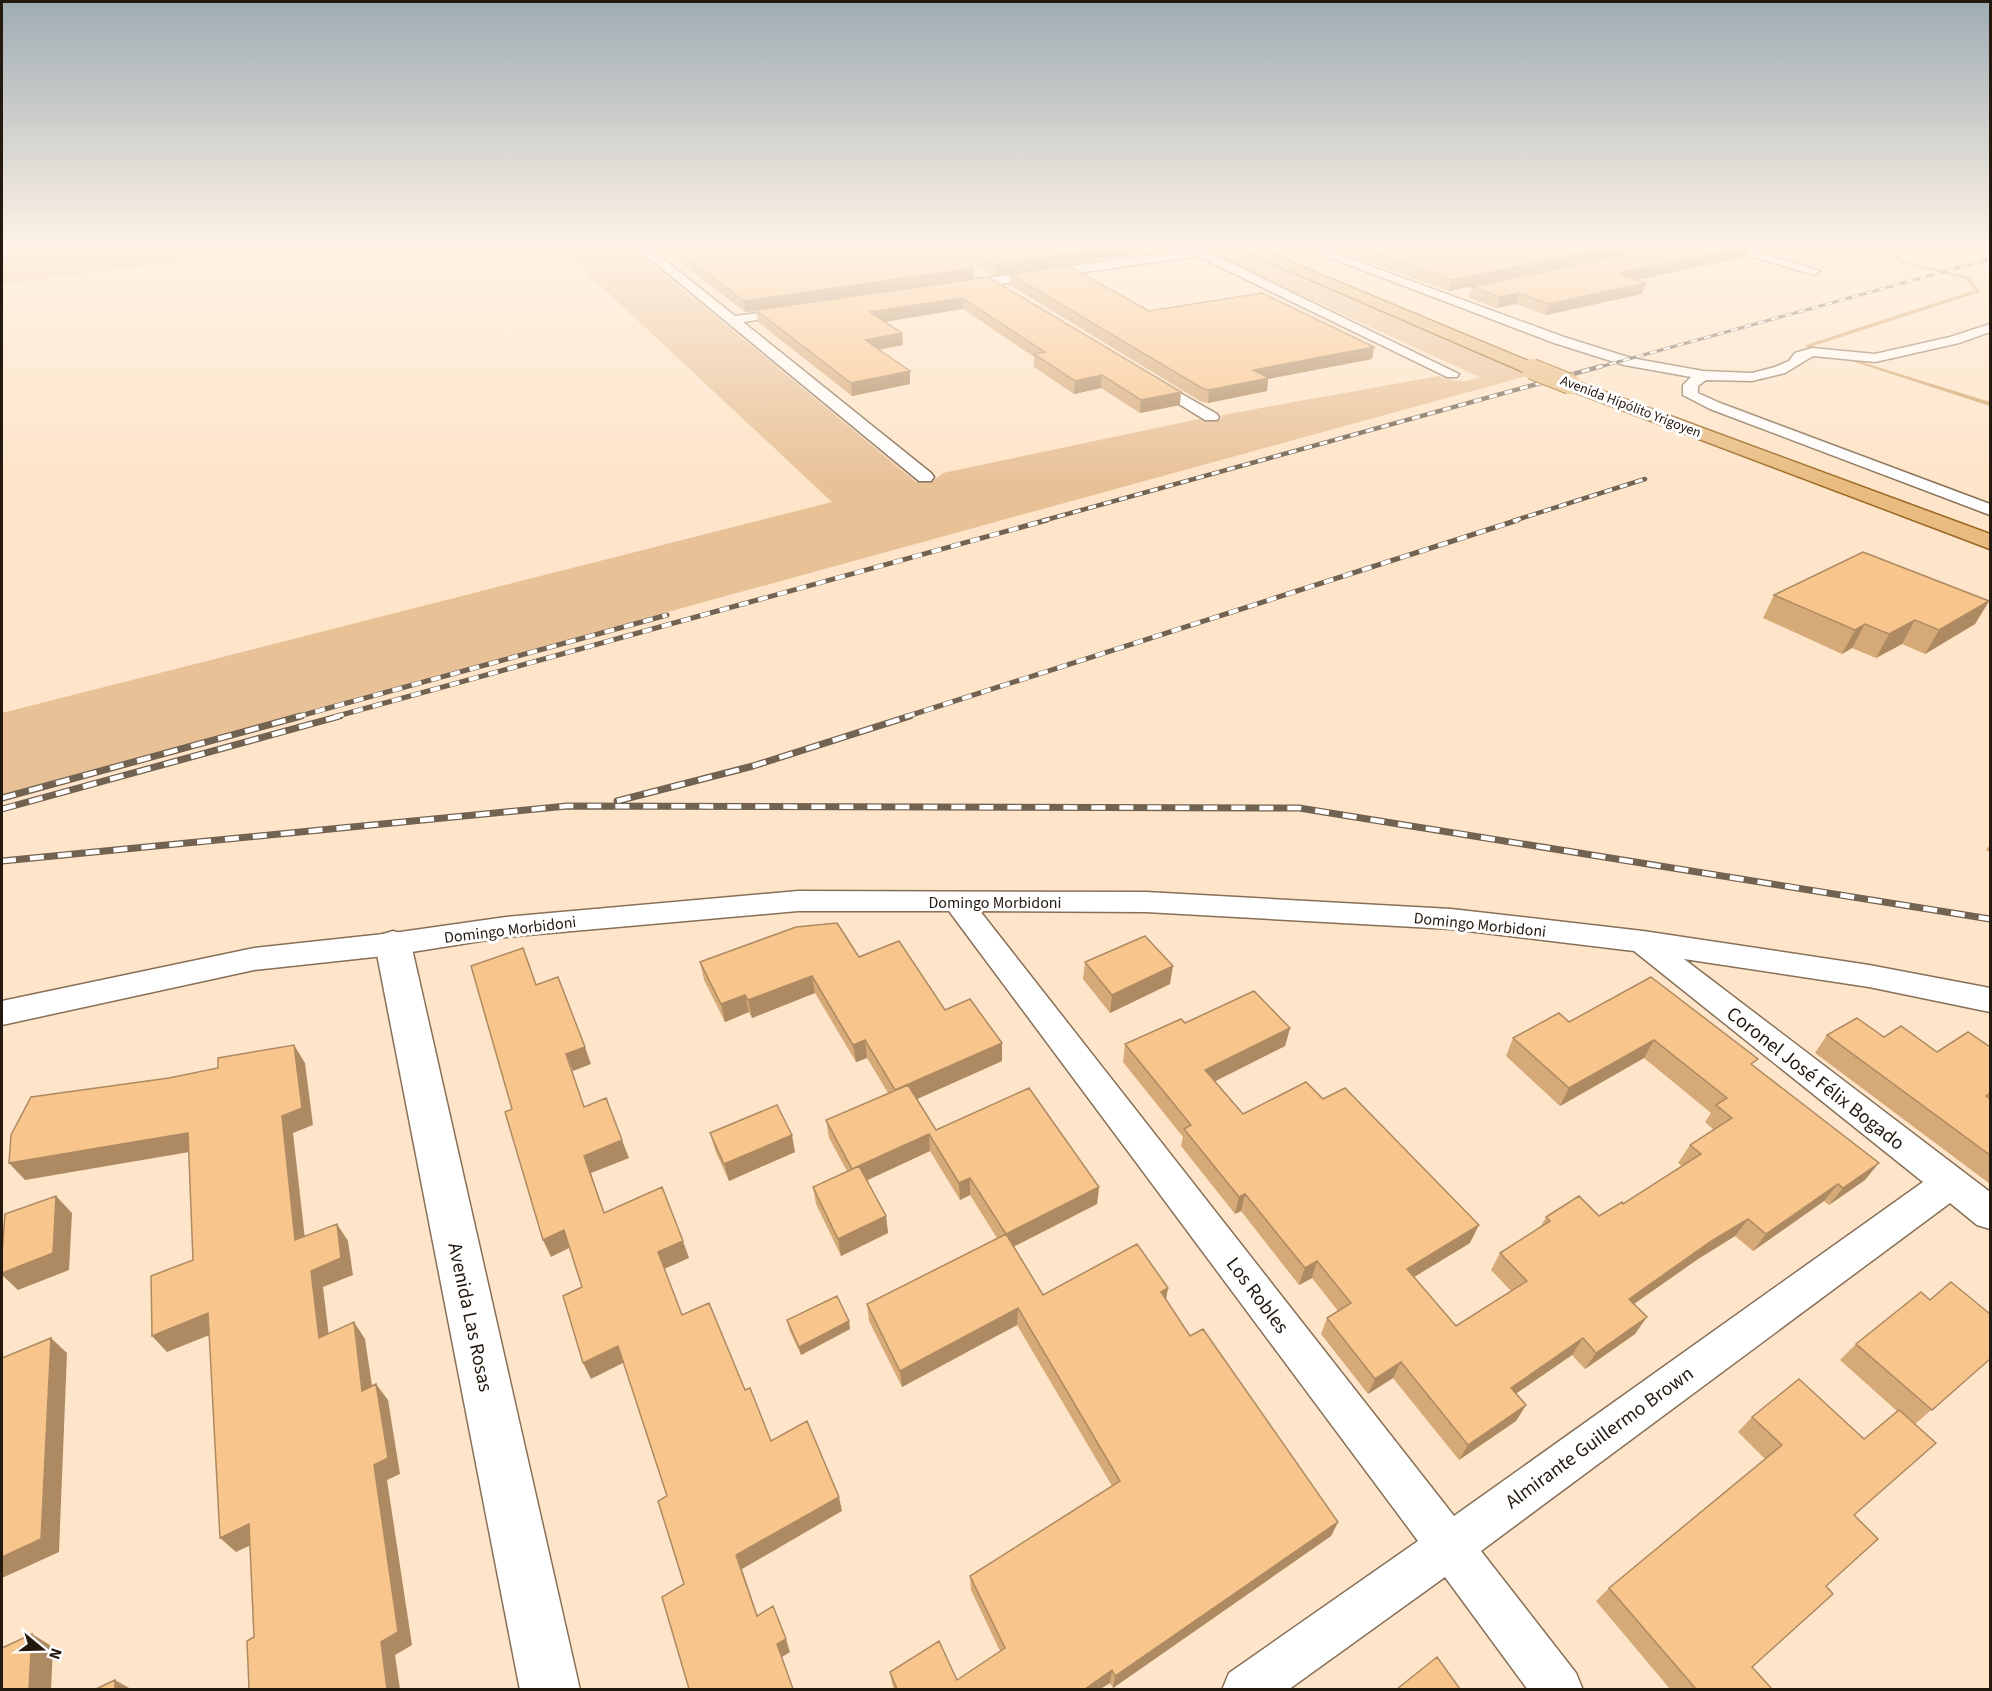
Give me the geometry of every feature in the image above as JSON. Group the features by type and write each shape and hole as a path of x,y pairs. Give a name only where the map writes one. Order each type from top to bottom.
{"main road":[{"name":"Avenida Hipólito Yrigoyen","path":"1430,326 1570,384 1990,542"}],"street":[{"path":"739,326 925,477"},
{"path":"1352,326 1452,374"},
{"path":"1520,326 1629,362 1703,375 1752,377 1780,370 1794,364 1800,356 1812,352 1875,358 1954,340 1990,328"},
{"path":"1954,340 1981,347"},
{"path":"1140,374 1211,417"},
{"name":"Avenida Hipólito Yrigoyen","path":"1703,375 1690,385 1691,395 1990,510"},
{"name":"Domingo Morbidoni","path":"2,1013 254,959 393,944 506,927 798,901 1146,902 1451,919 1642,942 1869,976 1990,1000"},
{"name":"Los Robles","path":"957,902 1559,1689"},
{"name":"Coronel José Félix Bogado","path":"1642,942 1990,1212"},
{"name":"Avenida Las Rosas","path":"393,944 550,1689"},
{"name":"Almirante Guillermo Brown","path":"1246,1689 1450,1546 1950,1183"}],"shaded area":[{"path":"643,326 727,326 916,482 933,481 943,473 1199,419 1211,421 1222,418 1222,415 1439,376 1460,381 1480,377 1368,326 1419,326 1534,374 2,795 2,713 832,502"}],"building":[{"path":"777,326 891,326 902,333 865,340 910,371 851,383"},
{"path":"1005,326 1070,326 1181,392 1141,400 1102,375 1075,381 1034,354 1045,352"},
{"path":"1097,326 1330,326 1374,347 1253,370 1269,378 1209,390"},
{"path":"1863,552 1989,601 1939,630 1915,620 1889,634 1865,624 1855,630 1774,595"},
{"path":"837,923 859,957 899,941 945,1010 970,999 1002,1043 895,1090 865,1040 853,1045 812,976 748,1000 745,995 721,1004 700,962 796,927"},
{"path":"1145,936 1173,966 1112,995 1085,962"},
{"path":"523,948 536,985 558,977 585,1047 566,1054 584,1107 606,1098 622,1140 584,1156 604,1213 662,1187 683,1241 658,1252 682,1315 709,1303 745,1390 750,1388 771,1441 807,1421 839,1497 736,1555 757,1616 773,1606 786,1639 777,1644 793,1689 689,1689 662,1597 684,1584 658,1501 667,1496 618,1346 583,1363 563,1296 582,1287 564,1230 543,1240 505,1112 512,1109 471,966"},
{"path":"1651,977 1758,1059 1751,1064 1879,1163 1843,1188 1838,1184 1766,1234 1748,1219 1710,1242 1629,1299 1647,1317 1596,1353 1583,1338 1511,1388 1526,1405 1468,1445 1401,1362 1375,1379 1327,1318 1351,1303 1317,1261 1305,1268 1245,1194 1239,1197 1184,1129 1191,1125 1125,1044 1181,1019 1185,1023 1254,991 1290,1028 1205,1070 1243,1114 1306,1082 1323,1099 1345,1088 1479,1225 1407,1269 1456,1326 1527,1281 1500,1253 1550,1221 1546,1217 1579,1196 1599,1216 1622,1202 1623,1204 1701,1154 1690,1145 1732,1118 1716,1105 1727,1098 1654,1040 1569,1088 1513,1038 1559,1013 1569,1022"},
{"path":"1857,1018 1884,1037 1901,1026 1937,1052 1968,1032 1990,1047 1990,1093 1986,1096 1990,1099 1990,1155 1827,1035"},
{"path":"294,1045 302,1108 282,1116 295,1240 337,1224 341,1258 311,1271 319,1338 354,1322 362,1391 376,1384 388,1458 374,1465 398,1632 381,1642 387,1689 249,1689 247,1641 254,1637 249,1524 220,1538 208,1313 152,1336 151,1276 193,1260 188,1133 9,1163 11,1135 31,1097 169,1078 218,1068 218,1058"},
{"path":"908,1085 936,1130 1029,1088 1099,1187 1006,1234 970,1178 959,1183 929,1134 852,1169 826,1120"},
{"path":"777,1105 792,1135 724,1164 710,1133"},
{"path":"859,1166 886,1216 838,1239 813,1187"},
{"path":"56,1196 53,1253 2,1273 5,1214"},
{"path":"1006,1234 1043,1295 1137,1244 1168,1288 1161,1292 1190,1336 1203,1329 1338,1522 1115,1676 1112,1670 1085,1689 897,1689 890,1672 939,1641 957,1680 1005,1648 970,1576 1120,1481 1018,1308 900,1371 867,1304"},
{"path":"1951,1282 1990,1314 1990,1359 1932,1410 1856,1344 1921,1292 1930,1300"},
{"path":"837,1296 849,1321 799,1347 787,1320"},
{"path":"51,1338 41,1539 2,1557 2,1358"},
{"path":"1799,1379 1864,1439 1899,1410 1936,1443 1854,1515 1878,1539 1826,1586 1833,1594 1752,1667 1772,1689 1696,1689 1609,1588 1782,1445 1752,1417"},
{"path":"32,1634 29,1689 2,1689 2,1648"},
{"path":"1437,1657 1460,1689 1397,1689"},
{"path":"115,1680 115,1689 96,1689"}],"waterway":[{"path":"1813,348 1808,346 1870,326"},
{"path":"1844,357 1990,404"}],"railway":[{"path":"1596,368 1748,326"},
{"path":"1042,521 1602,366"},
{"path":"1513,521 1645,479"},
{"path":"334,717 1047,520"},
{"path":"905,717 1518,520"},
{"path":"296,717 667,615"},
{"path":"2,798 301,716"},
{"path":"2,809 340,716"},
{"path":"617,801 753,766 910,716"},
{"path":"2,861 567,806 1299,808 1990,919"}]}
